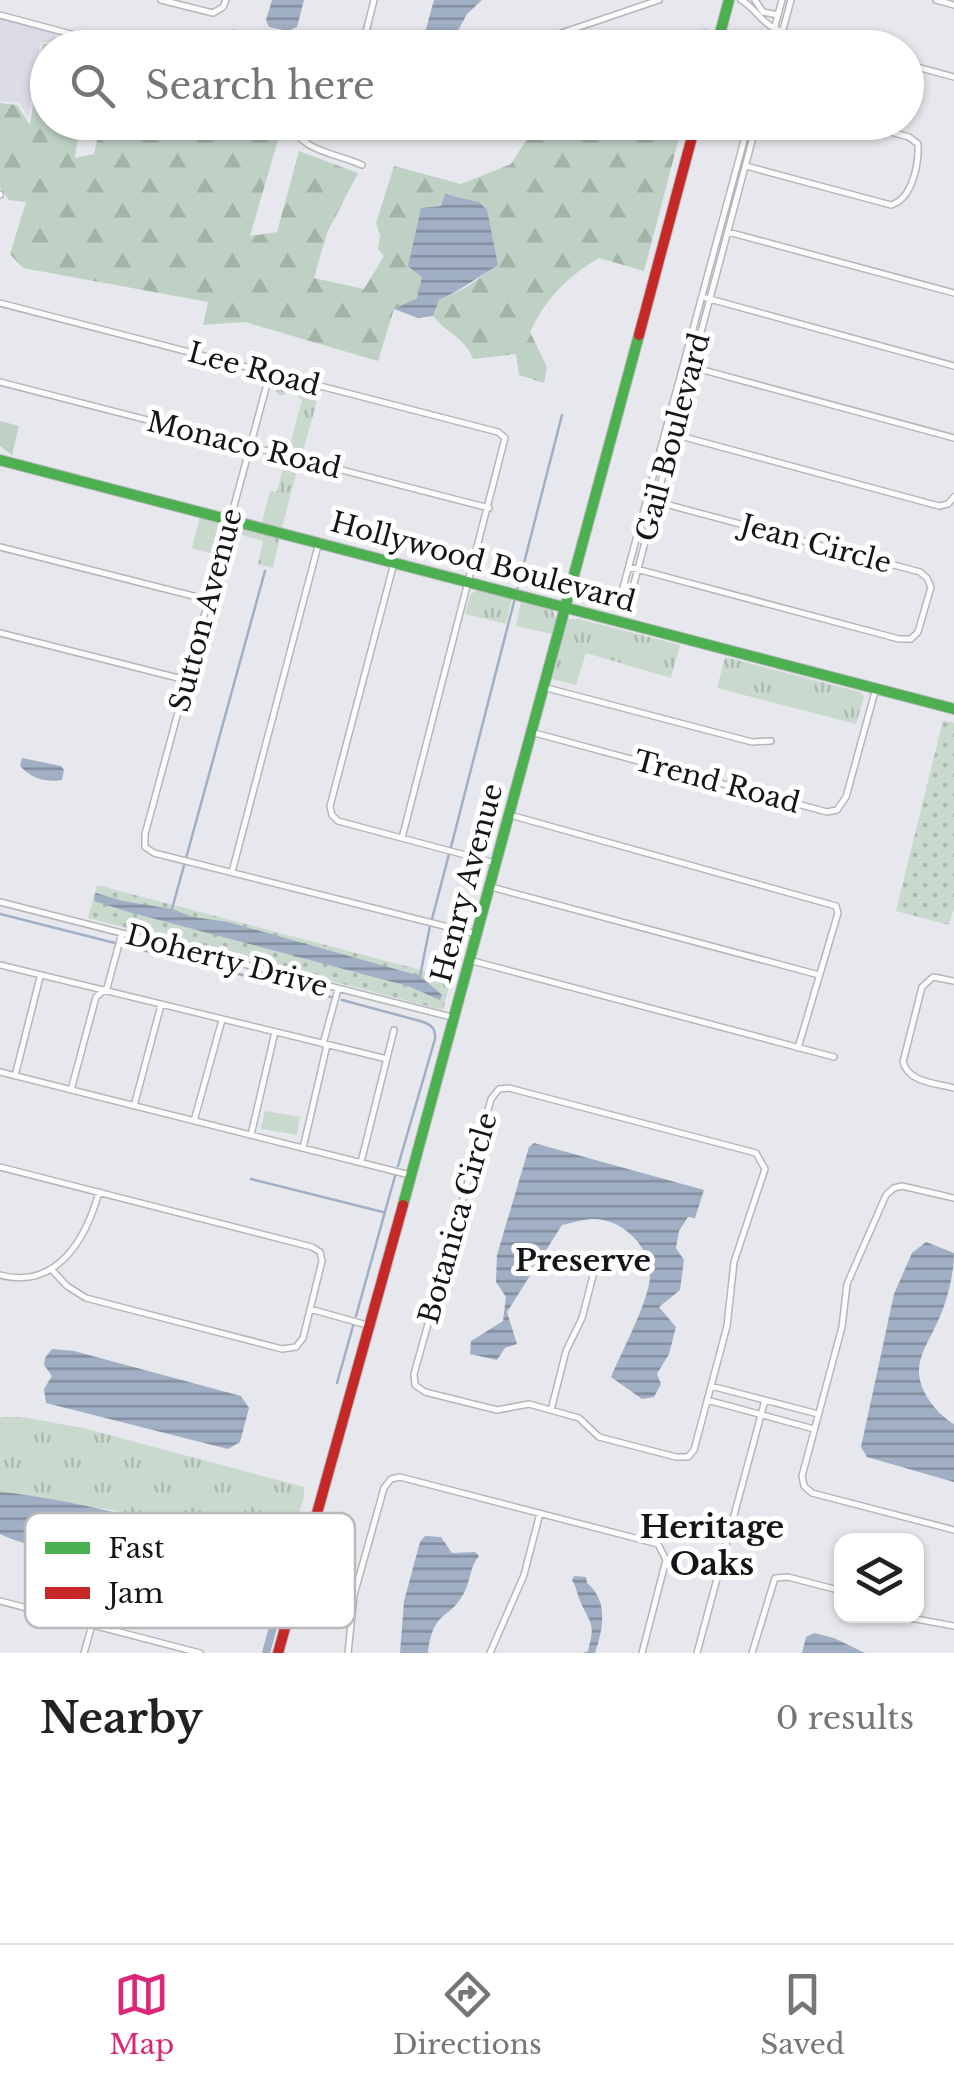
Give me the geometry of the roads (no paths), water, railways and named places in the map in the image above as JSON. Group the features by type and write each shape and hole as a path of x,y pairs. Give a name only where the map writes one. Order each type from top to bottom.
{"street":[{"path":"161,0 213,13 226,0"},
{"path":"366,30 374,0"},
{"path":"570,30 659,0"},
{"path":"721,30 729,0"},
{"path":"741,0 756,18 778,30 790,0"},
{"path":"754,0 763,12 782,15"},
{"path":"782,0 782,15"},
{"path":"936,0 954,5"},
{"path":"0,15 56,30"},
{"path":"924,69 954,77"},
{"path":"300,140 362,165"},
{"name":"Henry Avenue","path":"316,1513 691,140"},
{"name":"Gail Boulevard","path":"742,165 746,140"},
{"name":"Gail Boulevard","path":"706,298 682,364 665,432 652,500 638,569 628,606 623,608 618,606 629,567 652,500 673,434 751,140"},
{"path":"742,165 891,205 906,197 918,144 913,140"},
{"path":"724,231 954,293"},
{"path":"706,298 954,366"},
{"name":"Lee Road","path":"0,303 498,432 505,438 489,508"},
{"path":"682,364 954,438"},
{"name":"Sutton Avenue","path":"232,872 146,847 145,834 270,373"},
{"name":"Monaco Road","path":"0,382 489,508"},
{"path":"665,432 939,506 954,498"},
{"name":"Hollywood Boulevard","path":"0,460 954,709"},
{"name":"Jean Circle","path":"629,567 899,640 918,632 930,587 920,572 652,500"},
{"path":"402,838 489,508"},
{"path":"319,542 232,872 476,934"},
{"path":"0,547 209,600"},
{"path":"395,562 330,806 332,816 338,821 495,863"},
{"path":"0,633 187,681"},
{"path":"543,687 752,742 772,741"},
{"name":"Trend Road","path":"531,732 827,812 836,810 846,797 876,688"},
{"path":"509,814 836,906 838,913 798,1048"},
{"path":"488,886 819,976"},
{"name":"Doherty Drive","path":"0,902 454,1018"},
{"path":"71,1090 96,998 107,988 122,933"},
{"path":"469,960 834,1058"},
{"path":"0,966 387,1059"},
{"path":"16,1076 40,976"},
{"path":"954,981 933,977 922,987 903,1062 914,1078 954,1088"},
{"path":"303,1148 338,989"},
{"path":"134,1106 161,1005"},
{"path":"194,1121 222,1020"},
{"path":"360,1162 394,1030"},
{"path":"251,1135 275,1032"},
{"path":"0,1072 410,1174"},
{"name":"Botanica Circle","path":"510,1088 756,1154 762,1160 765,1169 734,1262 727,1326 711,1386 694,1450 688,1457 676,1457 599,1437 580,1418 530,1404 497,1410 415,1386 414,1374 491,1099 500,1090 510,1088"},
{"path":"0,1167 320,1252 322,1261 303,1338 296,1347 282,1349 86,1298 52,1270"},
{"path":"954,1198 902,1186 886,1196 848,1284 842,1327 802,1476 804,1486 812,1493 954,1530"},
{"path":"0,1276 33,1278 52,1270 82,1237 98,1192"},
{"path":"551,1410 566,1351 582,1318 593,1276"},
{"path":"310,1309 368,1324"},
{"path":"711,1386 818,1414"},
{"path":"734,1406 737,1393"},
{"path":"707,1400 814,1429"},
{"path":"697,1653 766,1400"},
{"path":"786,1421 790,1407"},
{"path":"355,1591 384,1488 391,1479 400,1477 658,1544 666,1560 642,1653"},
{"path":"490,1653 519,1589 540,1513"},
{"path":"752,1653 775,1578 788,1577 834,1590"},
{"path":"0,1601 25,1608"},
{"path":"924,1620 954,1626"},
{"path":"84,1653 91,1628"},
{"path":"104,1628 200,1653"},
{"name":"Henry Avenue","path":"278,1653 285,1628"},
{"path":"348,1653 351,1628"}],"water":[{"path":"272,0 304,0 297,27 269,27 266,20"},
{"path":"434,0 482,0 467,14 458,30 426,30"},
{"path":"445,194 479,202 487,210 498,265 439,300 433,316 418,318 394,309 417,298 422,277 408,266 421,208 441,206"},
{"path":"22,758 61,766 62,780 34,777 20,766"},
{"path":"96,893 228,922 420,976 442,995 440,1000 408,986 129,912 94,901"},
{"path":"534,1143 704,1190 695,1218 688,1217 679,1231 676,1248 684,1260 680,1290 659,1307 676,1327 669,1354 657,1374 661,1384 654,1397 642,1399 611,1377 641,1310 650,1274 639,1244 624,1229 604,1220 562,1225 507,1312 517,1344 505,1348 497,1360 470,1354 471,1341 503,1321 506,1297 496,1282 497,1255 529,1147"},
{"path":"926,1242 954,1253 947,1296 923,1353 919,1373 931,1403 954,1424 954,1482 867,1457 861,1447 894,1294 912,1253"},
{"path":"52,1349 74,1351 241,1396 249,1408 240,1442 228,1449 46,1403 44,1389 52,1376 44,1365"},
{"path":"0,1492 114,1513 25,1513 25,1543 0,1534"},
{"path":"425,1536 441,1537 452,1553 475,1552 479,1556 464,1593 434,1629 428,1653 400,1653 404,1601"},
{"path":"574,1576 586,1577 599,1598 602,1625 595,1653 583,1653 588,1651 592,1630 572,1580"},
{"path":"814,1633 865,1653 802,1653 806,1637"}],"waterway":[{"path":"451,847 562,415"},
{"path":"172,909 265,571"},
{"path":"432,919 449,854"},
{"path":"0,914 115,943"},
{"path":"420,976 430,926"},
{"path":"122,945 331,997"},
{"path":"342,1000 424,1022 434,1032 398,1166"},
{"path":"356,1316 395,1176"},
{"path":"251,1179 383,1212"},
{"path":"337,1383 353,1326"},
{"path":"266,1653 273,1628"}],"district":[{"name":"Preserve","path":"583,1260"},
{"name":"Heritage Oaks","path":"712,1546"}]}
